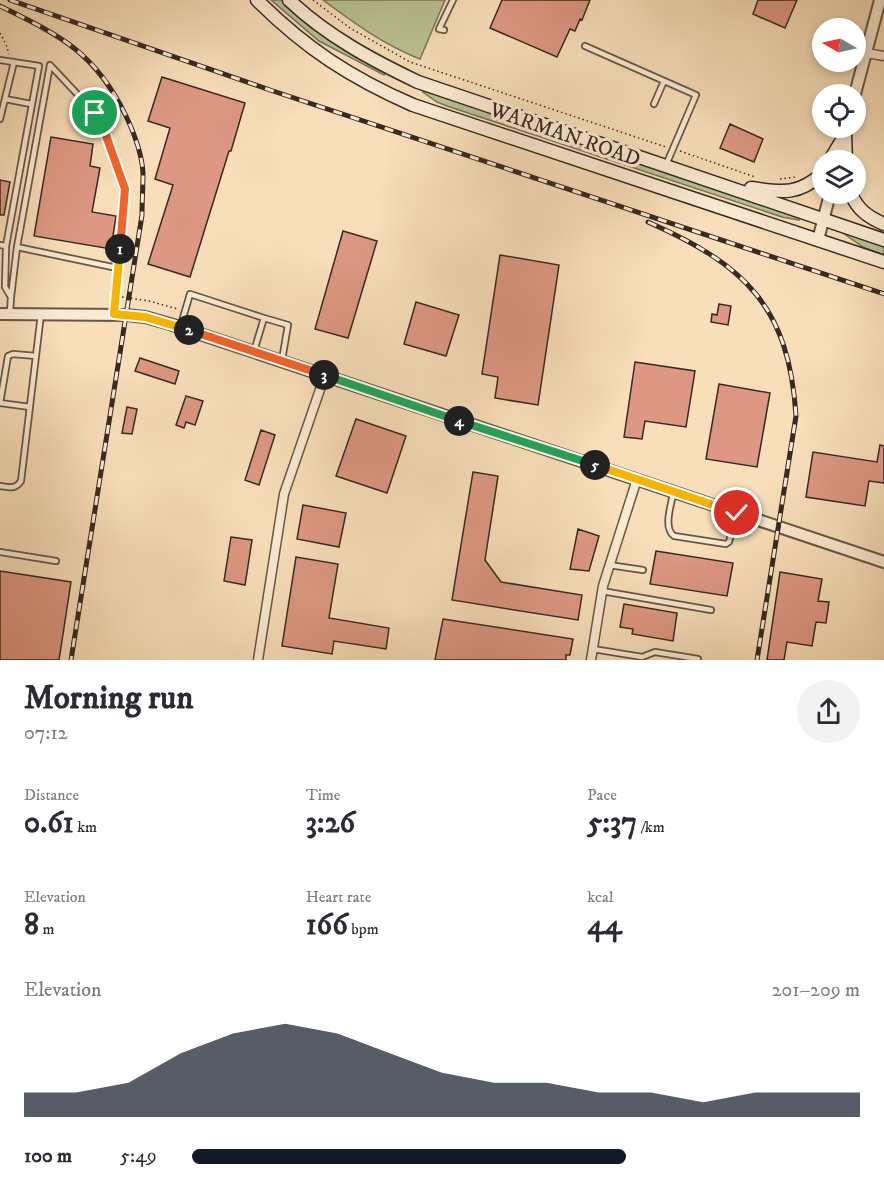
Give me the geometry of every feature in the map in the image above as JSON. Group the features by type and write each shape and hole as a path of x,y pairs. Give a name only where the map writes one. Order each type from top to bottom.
{"main road":[{"name":"WARMAN ROAD","path":"257,0 307,46 342,69 391,95 435,112 884,262"},
{"name":"WARMAN ROAD","path":"289,0 337,38 366,56 418,82 884,240"},
{"path":"724,185 778,192 804,188 812,182"},
{"path":"856,204 870,217 884,224"}],"street":[{"path":"880,0 866,53 884,56"},
{"path":"818,240 828,204"},
{"path":"5,314 114,314 145,317 637,478 884,562"},
{"path":"258,660 284,494 325,375"},
{"path":"591,660 602,591 637,478"}],"lane":[{"path":"444,30 439,29 453,0"},
{"path":"585,46 696,95 666,165"},
{"path":"0,60 39,66 3,246 5,287 10,297"},
{"path":"0,118 13,62"},
{"path":"5,314 10,297 50,65 95,113 103,127 122,177 125,189 114,314"},
{"path":"654,104 664,81"},
{"path":"5,99 31,104"},
{"path":"17,247 117,268"},
{"path":"180,328 190,294 288,325 282,361"},
{"path":"0,486 12,488 21,482 41,313"},
{"path":"254,352 264,318"},
{"path":"30,407 0,403 8,356 13,354 36,356"},
{"path":"673,491 668,528 670,535 726,544 729,542 737,513"},
{"path":"0,552 56,561"},
{"path":"609,565 643,570"},
{"path":"602,591 711,610"},
{"path":"592,649 642,657 655,652 698,659"}],"path":[{"path":"313,0 350,28 410,62 760,179"},
{"path":"0,33 13,62"},
{"path":"774,181 793,177 799,179 804,188"},
{"path":"115,297 149,302 184,311"}],"green space":[{"path":"271,0 281,0 318,30 385,73 384,75 319,41"},
{"path":"323,0 445,0 420,59 382,40"},
{"path":"423,92 799,216 799,220 782,217 447,106 437,102"},
{"path":"840,231 884,247 884,255 863,247"}],"building":[{"path":"502,0 590,0 582,20 580,19 575,31 570,29 557,57 490,28"},
{"path":"758,0 797,0 785,28 753,14"},
{"path":"162,77 245,103 190,277 148,264 173,185 155,179 170,128 148,121"},
{"path":"730,124 763,139 754,162 720,148"},
{"path":"51,137 93,144 90,166 100,168 92,212 116,216 111,249 34,236"},
{"path":"0,180 10,182 4,215 0,215"},
{"path":"343,231 377,241 348,338 315,329"},
{"path":"500,255 559,265 538,405 495,398 498,377 482,374"},
{"path":"416,302 459,315 446,356 404,344"},
{"path":"719,304 731,306 728,325 711,322 712,314 717,315"},
{"path":"140,358 179,371 175,384 135,371"},
{"path":"635,362 695,371 686,427 645,421 642,439 624,437"},
{"path":"719,384 770,393 757,467 706,459"},
{"path":"186,396 203,401 195,425 186,422 184,428 176,425"},
{"path":"127,407 137,409 132,434 122,433"},
{"path":"356,419 406,436 387,493 336,476"},
{"path":"261,430 275,435 259,485 245,480"},
{"path":"880,445 884,446 884,483 869,481 865,506 806,497 813,452 877,462"},
{"path":"473,472 498,476 485,560 501,582 582,595 578,620 452,600"},
{"path":"303,505 346,513 339,547 297,539"},
{"path":"578,529 599,536 589,571 570,569"},
{"path":"231,537 252,540 245,585 224,581"},
{"path":"656,551 733,563 727,596 650,584"},
{"path":"296,557 338,564 329,618 389,628 386,649 334,641 332,654 282,646"},
{"path":"0,571 71,582 59,660 0,660"},
{"path":"780,572 822,579 818,601 829,602 826,623 816,622 812,646 787,642 784,660 767,660"},
{"path":"624,604 677,613 673,641 632,634 633,629 620,627"},
{"path":"443,619 573,639 570,655 566,655 566,660 435,660"}],"railway":[{"path":"10,0 270,90 884,294"},
{"path":"0,6 58,37 89,61 102,76 132,129 143,173 142,215 71,660"},
{"path":"648,222 682,238 736,273 756,294 772,318 784,345 792,378 796,416 757,660"}],"route":[{"path":"95,113 103,127 125,189 114,314 145,317 170,324 737,513"}]}
